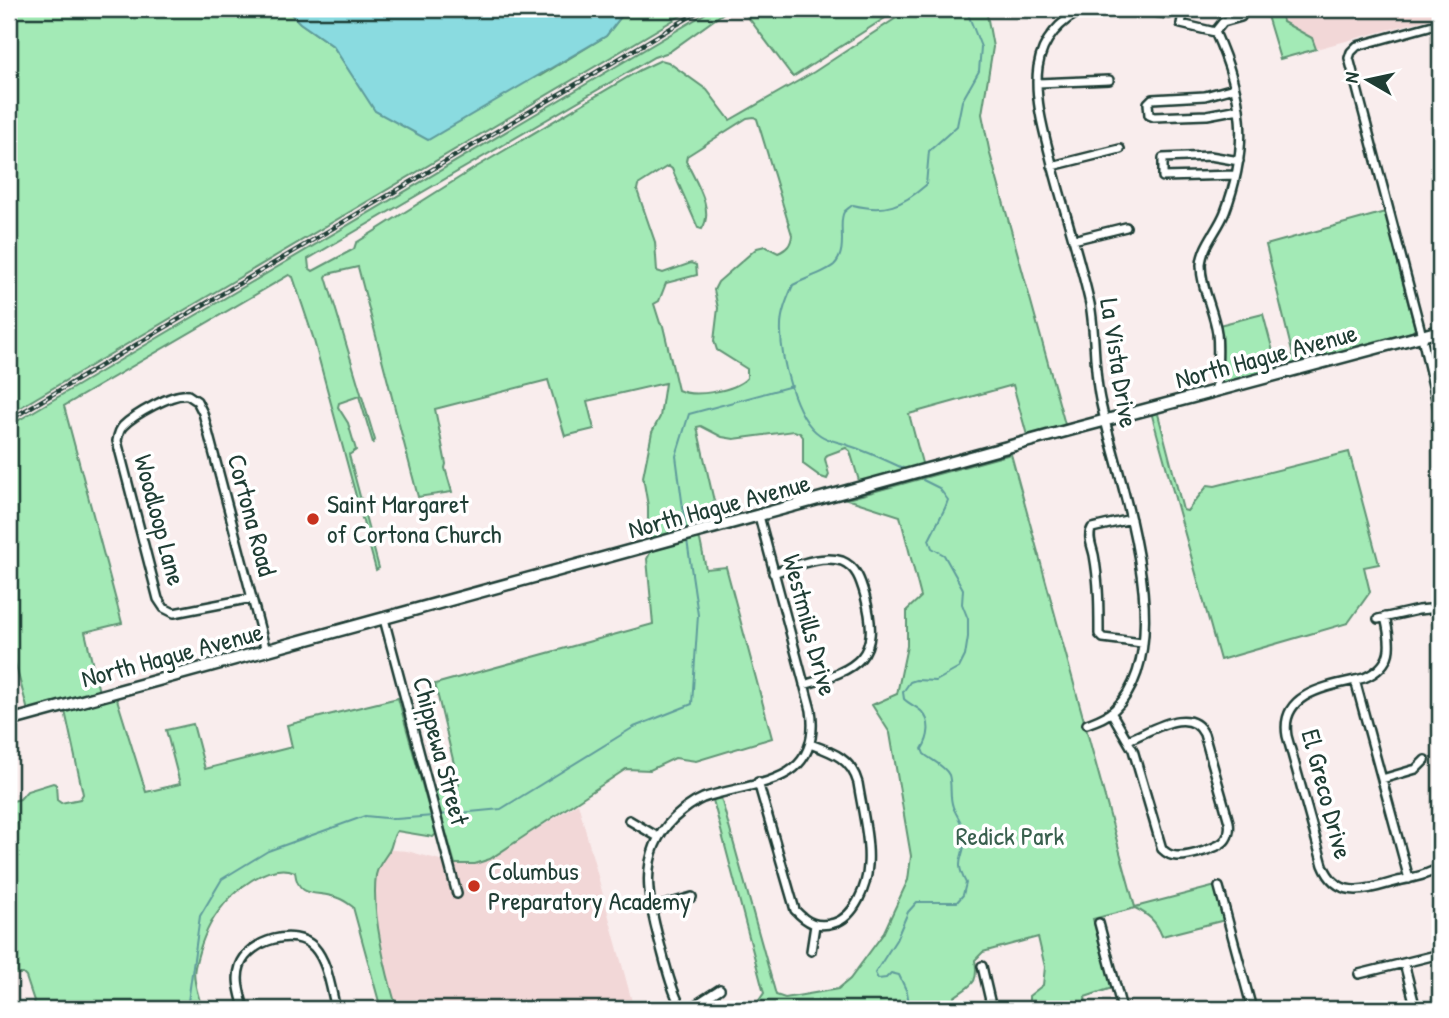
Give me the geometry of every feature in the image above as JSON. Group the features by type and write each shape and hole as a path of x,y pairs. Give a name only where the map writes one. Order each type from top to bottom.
{"main road":[{"name":"North Hague Avenue","path":"9,721 1440,331"}],"street":[{"name":"La Vista Drive","path":"1085,9 1063,22 1051,34 1042,50 1038,83 1043,128 1089,301 1095,335 1099,393 1136,540 1143,601 1142,643 1132,684 1111,712 1087,724"},
{"path":"1138,9 1169,14"},
{"path":"1184,9 1181,24 1215,32"},
{"path":"1215,32 1223,22 1241,17"},
{"path":"1440,23 1357,46 1349,58 1422,336 1440,417"},
{"path":"1215,32 1234,88 1242,137 1236,175 1226,210 1202,258 1204,285 1217,331 1216,391"},
{"path":"1038,83 1109,80"},
{"path":"1234,88 1205,96 1152,99 1148,103 1149,114 1154,117 1207,115 1239,108"},
{"path":"1052,166 1120,149"},
{"path":"1236,175 1163,177 1163,158 1210,156 1239,161"},
{"path":"1073,240 1126,227"},
{"name":"Woodloop Lane","path":"188,395 173,396 148,410 122,427 118,436 119,452 158,599 164,608 174,613 252,598"},
{"name":"Cortona Road","path":"188,395 197,401 203,413 266,651"},
{"name":"Westmills Drive","path":"760,516 804,685 813,727 810,744"},
{"path":"1131,519 1093,528 1089,532 1097,572 1099,632 1103,638 1142,643"},
{"path":"773,573 825,559 841,561 849,565 859,577 871,617 872,633 863,656 849,669 804,685"},
{"path":"1440,608 1381,618 1390,645 1385,662 1372,674 1355,680 1409,878 1440,867"},
{"name":"Chippewa Street","path":"384,619 457,894"},
{"name":"El Greco Drive","path":"1355,680 1303,696 1291,708 1286,729 1298,774 1323,865 1331,880 1339,886 1359,891 1409,878"},
{"path":"1111,712 1128,740 1157,838 1166,853 1182,856 1215,847 1227,838 1229,822 1204,734 1199,725 1189,720 1179,720 1128,740"},
{"path":"682,1009 670,982 650,908 648,873 658,836 684,808 701,799 758,782 783,775 795,767 810,744 844,759 855,774 868,857 864,884 855,905 848,915 838,922 815,925 795,910 758,782"},
{"path":"1382,779 1416,769 1425,760"},
{"path":"629,820 658,836"},
{"path":"1219,887 1252,1009"},
{"path":"650,908 692,897"},
{"path":"1099,923 1122,1009"},
{"path":"811,951 815,925"},
{"path":"244,1009 238,976 243,960 248,953 262,944 292,937 306,941 323,960 336,1009"},
{"path":"1359,974 1440,954"},
{"path":"1404,962 1416,1009"},
{"path":"982,965 992,1009"},
{"path":"689,1009 720,989"}],"shaded area":[{"path":"1280,9 1440,9 1440,16 1316,49 1311,38 1283,22"},
{"name":"Columbus Preparatory Academy","path":"578,803 634,1009 381,1009 355,847 407,851 455,864 475,864 490,859"}],"green space":[{"path":"9,9 286,9 300,23 333,46 352,74 540,76 606,36 627,9 692,9 9,414"},
{"path":"713,9 729,9 669,52 654,57 308,259 309,268 313,271 354,249 356,243 473,169 661,60 668,62 707,90 730,120 814,72 910,9 986,9 993,47 982,114 990,154 1066,428 1028,439 1013,385 909,414 923,467 860,484 850,451 846,448 827,455 827,479 803,464 803,437 800,433 794,431 734,439 722,437 701,426 697,427 719,523 653,541 648,534 648,506 643,477 652,432 660,417 665,383 587,401 594,429 565,436 548,380 435,409 452,492 418,497 358,267 328,274 326,277 375,440 373,443 359,396 339,403 338,407 348,423 356,450 349,455 379,568 376,570 313,337 293,277 289,275 64,406 122,623 85,632 99,692 28,711 9,648 9,426","holes":["747,118 757,119 792,235 788,246 778,253 765,246 757,248 718,282 714,290 718,308 714,341 717,350 747,369 747,378 724,390 685,392 678,390 663,326 654,304 659,301 666,283 697,275 696,265 691,263 663,273 657,271 655,242 637,190 638,185 668,166 672,169 698,228 702,229 705,204 686,161 687,156"]},
{"path":"742,9 899,9 793,77"},
{"path":"1265,9 1280,9 1283,22 1312,38 1316,49 1280,59"},
{"path":"1385,212 1415,329 1291,367 1288,364 1293,356 1266,245"},
{"path":"1263,314 1278,370 1221,384 1219,325"},
{"path":"1157,410 1183,510 1187,511 1208,485 1215,486 1349,452 1379,564 1364,567 1370,592 1348,623 1220,660 1151,412"},
{"name":"Redick Park","path":"1011,454 1135,907 1216,886 1225,920 1162,936 1152,919 1135,908 1093,919 1112,988 1085,997 1087,1009 1058,1009 1055,1001 1029,1008 1029,996 1043,985 1045,967 1038,937 983,952 975,960 976,974 973,983 954,997 952,1009 753,1009 764,993 713,800 721,798 776,995 785,998 838,989 850,979 883,934 908,880 911,856 890,733 872,705 897,694 907,646 907,610 921,597 900,516 847,499"},
{"path":"698,538 706,569 726,567 772,738 696,761 675,758 650,770 626,769 490,859 475,864 455,864 434,791 459,785 435,684 653,624 647,559 651,551"},
{"path":"116,696 146,792 180,784 166,730 193,724 205,769 292,747 287,725 398,698 436,834 433,837 397,831 376,875 378,924 384,961 397,1009 381,1009 353,907 338,898 310,893 300,887 295,872 285,870 263,874 252,880 233,895 214,918 201,946 194,972 202,1009 33,1009 35,1004 26,977 23,974 9,974 9,943 17,936 9,898 9,802 20,799 27,791 53,783 56,784 57,800 61,803 80,799 83,794 65,711"}],"water":[{"path":"286,9 627,9 606,36 428,140 375,111 333,46 300,23"}],"waterway":[{"path":"905,469 827,439 811,427 790,385 783,353 781,321 793,285 830,268 838,259 842,245 844,212 853,205 875,208 892,206 901,203 926,185 929,151 957,126 962,101 979,71 981,47 966,9"},
{"path":"686,531 676,456 689,414 792,386"},
{"path":"910,1009 907,992 899,975 891,973 886,978 878,979 875,973 896,940 908,912 917,902 957,902 963,895 966,883 960,869 965,833 952,803 949,775 924,754 922,749 928,735 927,720 920,710 904,699 903,692 910,682 936,681 959,668 965,656 968,637 968,619 962,604 963,589 944,555 932,548 929,540 948,500 939,488 923,480"},
{"path":"439,815 501,809 634,727 692,704 698,615 687,540"},
{"path":"187,1009 200,916 222,879 268,851 365,816 396,819 433,816"}],"railway":[{"path":"9,420 703,9"}],"place":[{"name":"Saint Margaret of Cortona Church","path":"313,519"},
{"name":"Columbus Preparatory Academy","path":"474,886"}]}
